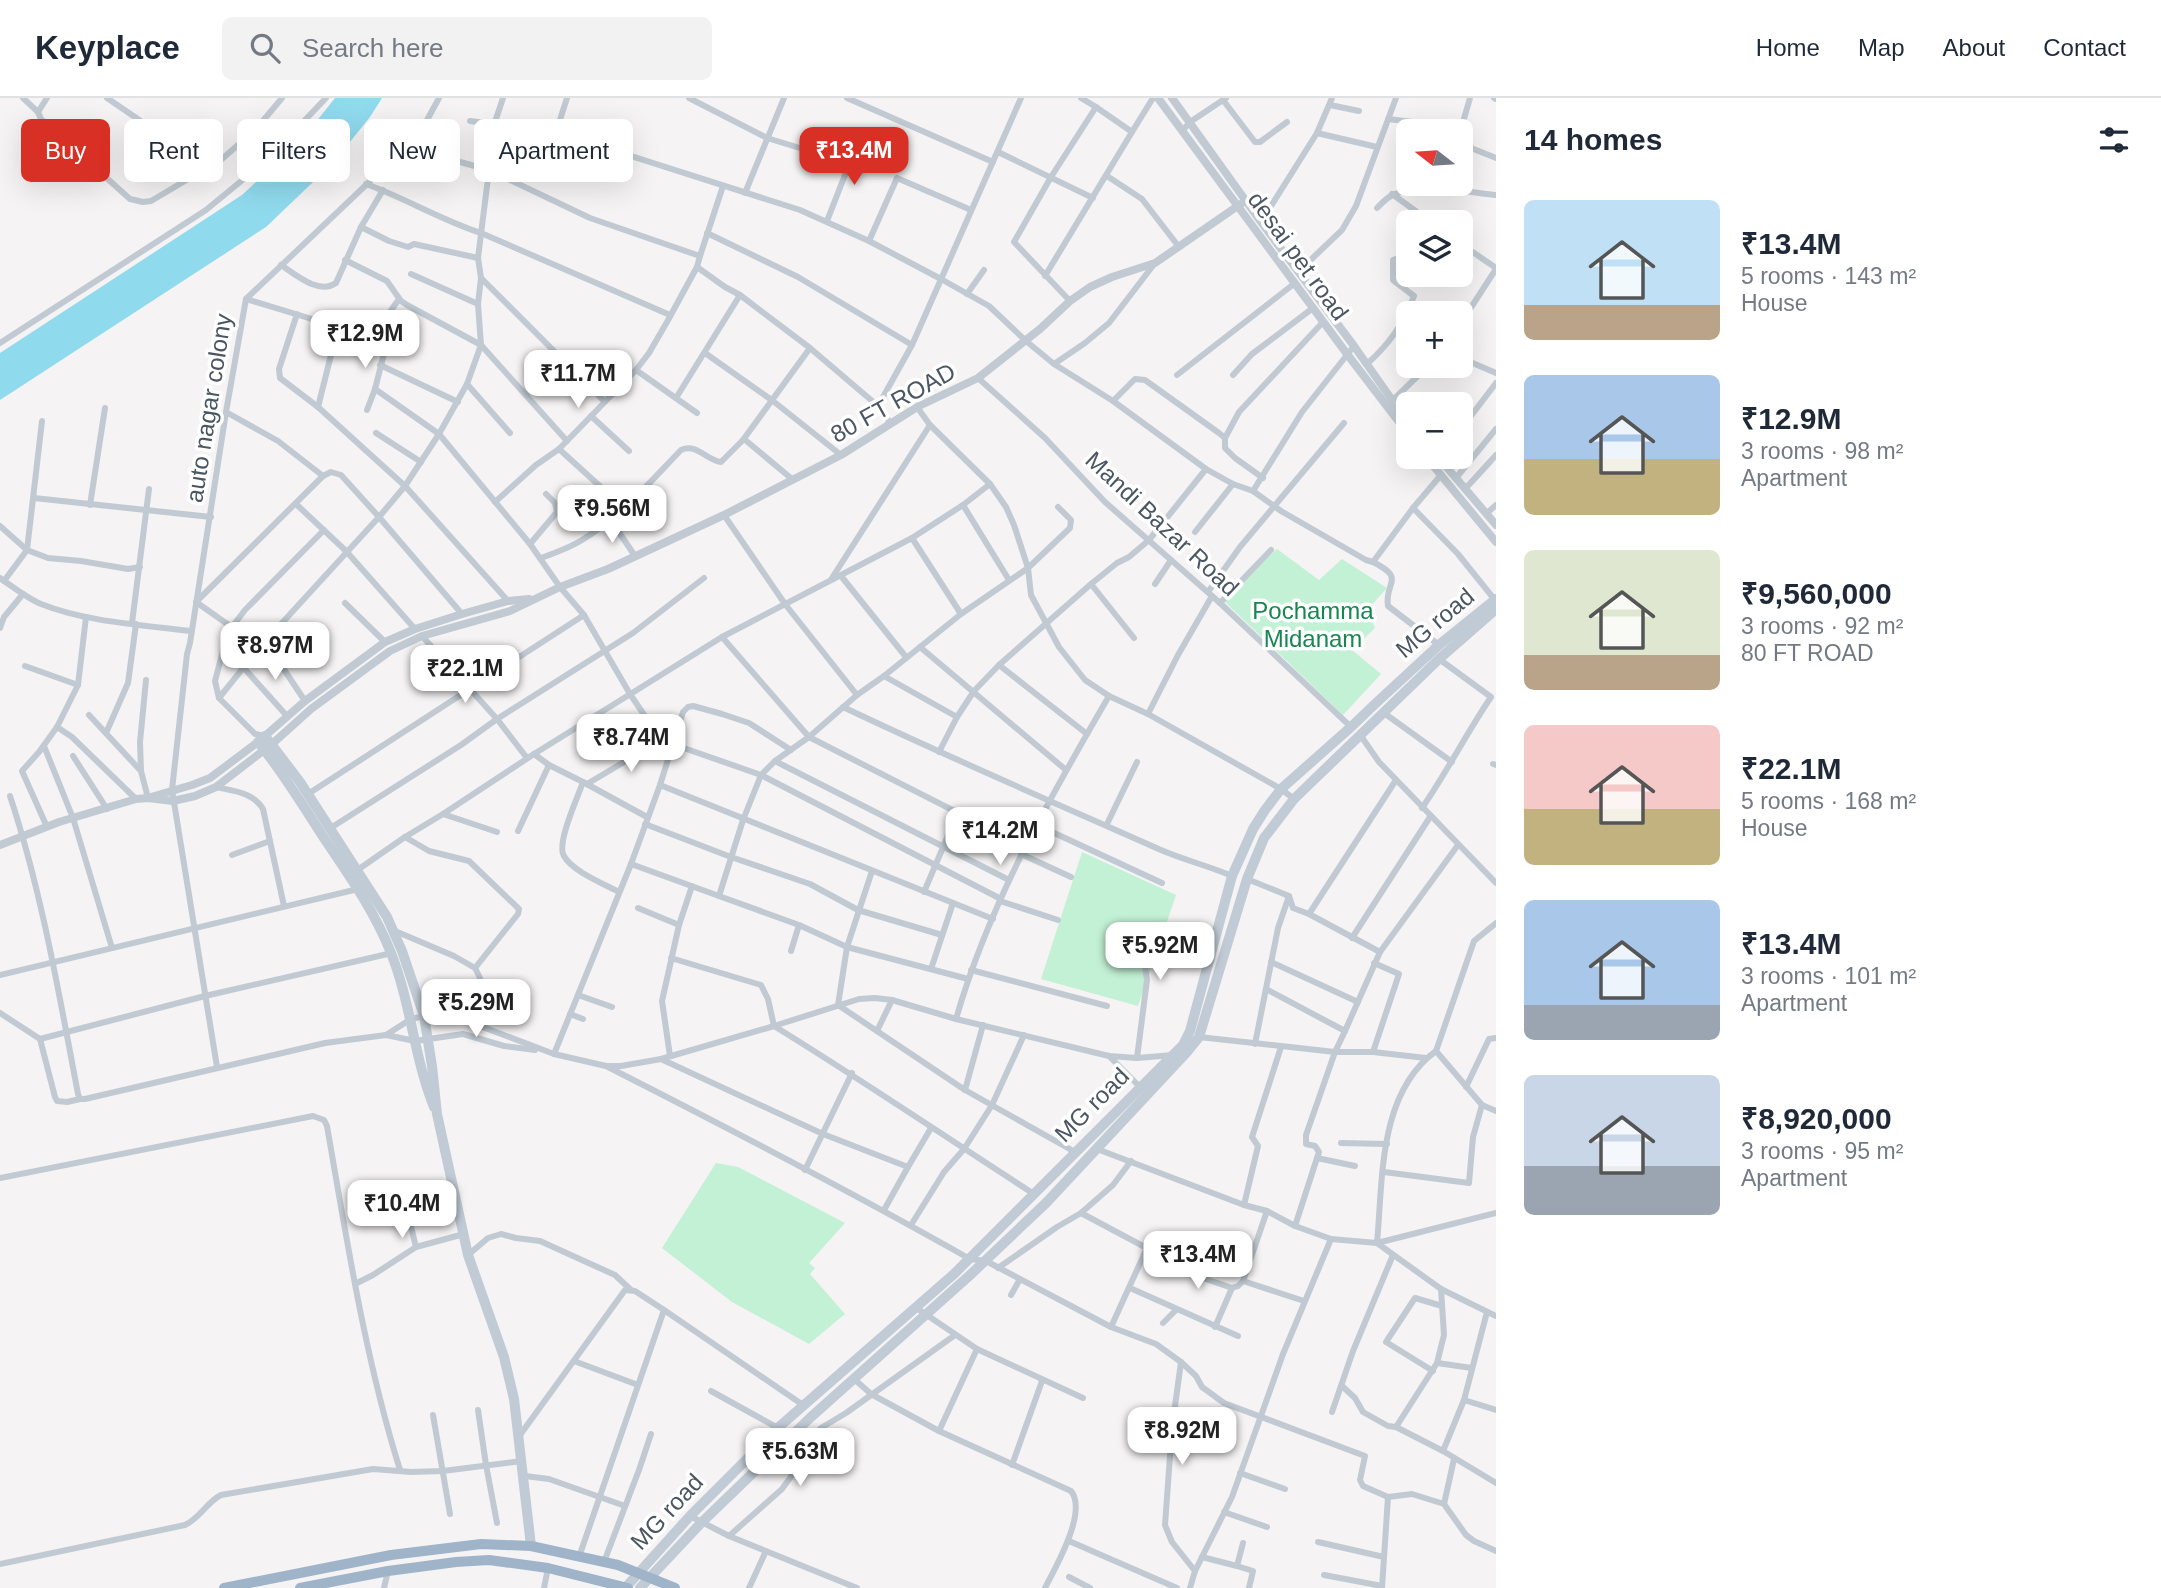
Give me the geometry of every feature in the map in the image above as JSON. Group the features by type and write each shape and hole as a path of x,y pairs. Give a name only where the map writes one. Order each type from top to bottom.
{"highway":[{"path":"223,1588 418,1550 481,1544 531,1546 604,1562 645,1574 675,1588"},
{"path":"300,1588 358,1583 387,1572 489,1560 548,1568 627,1588"}],"main road":[{"name":"MG road","path":"640,1588 645,1574 690,1516 778,1428 970,1259 1183,1045 1190,1031 1232,876 1253,829 1281,789 1352,727 1438,645 1496,603"},
{"name":"MG road","path":"627,1588 701,1523 853,1378 986,1261 1046,1203 1186,1053 1199,1037 1247,878 1264,838 1294,799 1496,603"},
{"path":"265,743 308,794 326,831"},
{"path":"265,743 292,788 326,831 395,931 396,952 415,1041 437,1114"},
{"path":"353,873 358,889 396,952 424,1016 437,1114 468,1255 504,1357 514,1399 531,1546"}],"street":[{"path":"23,98 38,112 41,119 130,199 150,201 183,182"},
{"path":"38,112 47,98"},
{"path":"107,98 138,119"},
{"path":"223,158 256,129 282,98"},
{"path":"0,343 206,210 268,159 326,98"},
{"name":"auto nagar colony","path":"428,119 439,98"},
{"path":"496,119 503,98"},
{"path":"561,119 568,98"},
{"path":"689,98 767,138 848,165"},
{"path":"745,193 784,98"},
{"path":"847,98 993,162"},
{"path":"878,405 912,345 1021,98"},
{"path":"1081,98 1132,132"},
{"path":"1045,276 1132,132 1156,98"},
{"name":"desai pet road","path":"1156,98 1242,204 1261,222 1367,364 1396,415"},
{"name":"desai pet road","path":"1172,98 1295,283 1347,354 1396,411"},
{"path":"1298,272 1342,230 1356,206 1396,98"},
{"path":"1464,119 1470,98"},
{"path":"1182,130 1224,99 1255,142 1260,142 1287,121"},
{"path":"1261,222 1317,133 1331,101 1359,111"},
{"path":"1070,301 1014,242 1051,177 1096,107"},
{"path":"1388,119 1396,120"},
{"path":"470,121 474,122"},
{"path":"1317,133 1377,147"},
{"path":"827,221 856,144"},
{"path":"1474,149 1496,158"},
{"path":"998,152 1093,198"},
{"path":"633,157 827,221 989,306 1054,364 1113,401 1206,469 1233,484 1253,491 1386,569 1393,581 1388,606 1438,645"},
{"path":"1107,176 1142,200 1179,247"},
{"path":"869,241 897,178 971,210"},
{"path":"219,698 260,647 405,486 458,402 481,345 478,304 481,278 478,258 487,182"},
{"path":"514,182 590,218 700,256"},
{"path":"366,184 670,315"},
{"name":"auto nagar colony","path":"217,1067 172,790 191,631 226,412 246,299 366,184"},
{"path":"495,502 536,465 559,449 636,370 649,353 697,267 723,186"},
{"path":"281,265 321,287 336,283 361,227 383,190"},
{"path":"1474,191 1496,195"},
{"path":"1377,208 1396,193"},
{"path":"1392,194 1414,210"},
{"name":"80 FT ROAD","path":"148,798 211,778 265,743 390,651 422,636 510,611 724,515 841,455 917,407 978,378 1090,287 1155,264 1242,204"},
{"path":"361,227 408,247 414,244 478,258"},
{"path":"707,233 798,277 912,345"},
{"path":"1473,253 1496,269 1473,304"},
{"path":"1396,259 1393,260 1392,280 1396,283"},
{"path":"345,260 387,281 399,299 407,305 481,345 567,441"},
{"path":"1054,364 1109,323 1155,264"},
{"path":"697,267 740,295 810,348 878,405 891,424"},
{"path":"967,294 984,270"},
{"path":"411,274 478,304"},
{"path":"481,278 604,401"},
{"path":"1177,375 1295,283"},
{"path":"1367,364 1387,346 1408,314 1415,296 1402,287"},
{"path":"676,398 740,295"},
{"path":"246,299 338,327 404,342"},
{"path":"379,336 387,316 399,299"},
{"path":"1233,374 1252,354 1313,308"},
{"path":"297,314 278,374 283,382 318,407 405,486 508,601"},
{"path":"1263,478 1229,453 1225,447 1225,438 1239,412 1323,322"},
{"path":"318,407 338,327"},
{"path":"367,410 388,338"},
{"path":"1253,491 1303,412 1354,346"},
{"path":"541,558 580,541 610,519 681,450 693,448 715,461 721,461 743,440 810,348"},
{"path":"705,353 773,401 841,455"},
{"path":"1473,363 1496,373"},
{"path":"380,365 458,402"},
{"path":"636,370 697,413"},
{"name":"Mandi Bazar Road","path":"978,378 1045,438 1105,502 1220,603 1352,727"},
{"path":"1113,401 1135,379 1141,378 1225,438"},
{"path":"1389,404 1416,378"},
{"path":"1473,413 1496,383"},
{"path":"467,384 510,433"},
{"path":"375,389 439,434 530,544 560,587 584,615 662,740 761,775 1001,900 1058,920"},
{"path":"917,407 930,425 990,484 1006,507 1028,568 1031,595 1059,646 1085,680 1108,696 1148,714 1281,789 1294,799"},
{"path":"90,505 105,408"},
{"path":"226,412 278,441 323,476"},
{"path":"591,416 629,450"},
{"path":"42,421 27,550 2,580 39,604 86,617 191,631"},
{"path":"1148,714 1210,594 1240,547 1344,423"},
{"path":"831,580 930,425"},
{"path":"1456,478 1496,429"},
{"path":"376,433 421,462"},
{"path":"743,440 792,479"},
{"path":"559,449 602,488"},
{"path":"1465,489 1496,455"},
{"path":"1490,462 1496,467"},
{"path":"939,752 974,691 999,665 1107,570 1136,552 1149,540 1206,469"},
{"path":"1436,469 1496,542"},
{"path":"1449,469 1496,525"},
{"path":"260,647 196,602 323,476 331,472 341,475 462,614"},
{"path":"1373,562 1441,475"},
{"path":"353,873 530,756 722,637 912,538 990,484"},
{"path":"1195,532 1233,484"},
{"path":"106,733 128,683 149,489"},
{"path":"546,494 558,508"},
{"path":"34,498 211,517"},
{"path":"530,544 554,517 565,498"},
{"path":"296,504 346,551 415,629"},
{"path":"963,505 1009,580"},
{"path":"1487,513 1496,505"},
{"path":"719,896 743,820 761,775 775,761 809,737 857,695 961,614 1028,568 1072,524 1058,507"},
{"path":"1413,508 1458,554 1496,603"},
{"path":"724,515 785,604 857,695"},
{"path":"610,519 635,556"},
{"path":"0,526 27,550 48,558 128,569 140,567"},
{"path":"265,743 219,698 215,681 228,632 245,610 324,530"},
{"path":"912,538 961,614"},
{"path":"1220,603 1271,550"},
{"path":"1155,584 1171,560"},
{"path":"841,576 906,657"},
{"path":"326,831 606,650 684,596 704,578"},
{"path":"1091,584 1134,638"},
{"path":"0,628 2,616 23,594"},
{"name":"80 FT ROAD","path":"2,843 136,799 173,801 216,787 265,743 287,716 385,642 462,614 508,601 534,599"},
{"path":"345,603 385,642"},
{"path":"308,794 584,615"},
{"path":"47,827 22,771 57,727 78,685 86,617"},
{"path":"422,636 530,756 585,783 646,820 731,857 810,884 858,910 942,935"},
{"path":"722,637 809,737 1025,847"},
{"path":"920,647 1066,770"},
{"path":"1422,808 1452,762 1470,727 1493,699 1439,659"},
{"path":"281,665 305,701"},
{"path":"999,665 1087,734"},
{"path":"25,666 78,685"},
{"path":"243,667 287,716"},
{"path":"884,676 957,717"},
{"path":"146,680 140,742 141,771 148,798"},
{"path":"956,1019 971,970 1021,854 1108,696"},
{"path":"554,1054 631,864 683,712 688,707 701,706 749,723 791,750"},
{"path":"844,707 1049,802 1107,824 1164,851 1232,876"},
{"path":"1384,713 1452,762"},
{"path":"89,715 141,771"},
{"path":"57,727 72,737 136,799"},
{"path":"1361,736 1379,762 1496,883"},
{"path":"619,892 579,870 564,858 562,841 585,783 662,740"},
{"path":"44,746 73,818 112,948"},
{"path":"73,756 107,809"},
{"path":"775,761 1009,880"},
{"path":"1107,824 1137,762"},
{"path":"519,831 549,765"},
{"path":"1309,914 1396,780"},
{"path":"660,785 993,919"},
{"path":"216,787 255,798 263,809 284,906"},
{"path":"10,796 23,836 53,962 80,1099"},
{"path":"924,892 958,813"},
{"path":"443,814 497,832"},
{"path":"1352,938 1430,817"},
{"path":"1037,825 1163,883"},
{"path":"405,837 429,851 469,861 519,909 518,914 475,968"},
{"path":"232,855 270,841"},
{"path":"1295,1226 1319,1149 1307,1144 1306,1135 1335,1052 1374,962 1458,845"},
{"path":"1021,854 1071,877"},
{"path":"631,864 799,925 847,947 968,979"},
{"path":"838,1005 847,947 872,871"},
{"path":"1247,878 1289,896 1293,908 1380,952"},
{"path":"670,1056 662,1001 679,925 692,887"},
{"path":"0,975 358,889"},
{"path":"1255,1044 1278,928 1289,896"},
{"path":"931,969 953,903"},
{"path":"638,908 679,925"},
{"path":"1377,1243 1387,1144 1400,1093 1426,1058 1436,1051 1474,941 1496,923"},
{"path":"792,951 799,925"},
{"path":"395,931 475,968 480,978 479,991 459,1018"},
{"path":"1114,932 1133,943 1144,961 1147,980 1136,1058"},
{"path":"40,1039 205,996 396,952"},
{"path":"671,958 761,985 768,999 774,1026 852,1073 930,1128 1034,1194"},
{"path":"1271,962 1357,1002"},
{"path":"1373,1052 1399,974 1374,962"},
{"path":"971,970 1107,1006"},
{"path":"1266,989 1345,1031"},
{"path":"578,995 612,1007"},
{"path":"606,1066 661,1059 859,999 892,1000 956,1019 1110,1056 1136,1058 1186,1053"},
{"path":"877,1031 892,1000"},
{"path":"838,1005 965,1090 1075,1152"},
{"path":"0,1013 40,1039 55,1097 61,1102 85,1099 325,1043 386,1035 415,1041 463,1034 518,1049 540,1049"},
{"path":"386,1035 411,1019 444,1014 554,1054 606,1066 743,1135 970,1259 986,1261 1111,1327 1156,1344 1181,1362 1196,1376 1202,1387 1224,1403 1365,1456 1360,1482 1363,1486 1388,1497 1412,1494 1444,1504 1466,1535 1496,1550"},
{"path":"570,1014 583,1018"},
{"path":"965,1090 983,1025"},
{"path":"911,1225 944,1172 964,1149 992,1105 1024,1035"},
{"path":"1199,1037 1335,1052 1373,1052 1426,1058"},
{"path":"1465,1087 1489,1039 1496,1038"},
{"path":"1244,1205 1258,1146 1252,1137 1281,1047"},
{"path":"1436,1051 1482,1105 1496,1111"},
{"path":"1110,1056 1140,1087"},
{"path":"661,1059 823,1134 908,1167"},
{"path":"806,1170 852,1073"},
{"path":"1384,1172 1469,1184 1473,1137 1482,1105"},
{"path":"0,1178 313,1115 324,1120 374,1378 400,1470"},
{"path":"884,1210 930,1128"},
{"path":"1340,1143 1387,1144"},
{"path":"1097,1149 1267,1212 1331,1239 1377,1243 1496,1213"},
{"path":"1317,1158 1355,1166"},
{"path":"999,1268 1081,1213 1113,1185 1131,1161"},
{"path":"1081,1213 1203,1278 1232,1287 1243,1281 1267,1212"},
{"path":"408,1214 416,1247"},
{"path":"355,1284 416,1247 464,1234"},
{"path":"468,1255 488,1238 501,1234 540,1241 615,1275 630,1289 803,1405"},
{"path":"1190,1588 1195,1571 1240,1473 1304,1301 1331,1239"},
{"path":"1377,1243 1441,1289 1496,1316"},
{"path":"1111,1327 1147,1248"},
{"path":"1332,1412 1353,1351 1393,1255"},
{"path":"1011,1295 1020,1279"},
{"path":"1243,1281 1304,1301"},
{"path":"1214,1327 1232,1287"},
{"path":"1130,1288 1238,1336"},
{"path":"520,1435 620,1295 630,1289"},
{"path":"1396,1427 1437,1363 1444,1335 1441,1289"},
{"path":"1433,1371 1386,1342 1415,1298 1442,1306"},
{"path":"915,1307 977,1349 1083,1398"},
{"path":"579,1557 664,1310"},
{"path":"1163,1323 1176,1310"},
{"path":"1443,1451 1464,1400 1487,1312"},
{"path":"729,1536 782,1489 812,1438 821,1428 955,1335"},
{"path":"939,1431 977,1349"},
{"path":"574,1361 638,1385"},
{"path":"1181,1362 1172,1428 1165,1525 1172,1542 1195,1571"},
{"path":"1437,1363 1472,1368"},
{"path":"853,1378 871,1394 939,1431 1071,1491 1076,1504 1069,1541 1045,1588"},
{"path":"1012,1465 1042,1381"},
{"path":"1342,1386 1355,1398 1363,1412 1443,1451 1496,1483"},
{"path":"711,1391 778,1428"},
{"path":"1464,1400 1496,1410"},
{"path":"478,1410 485,1465 497,1523"},
{"path":"433,1415 450,1514"},
{"path":"604,1562 651,1433"},
{"path":"1444,1504 1454,1459"},
{"path":"0,1564 184,1525 193,1521 221,1495 373,1469 443,1471 522,1461"},
{"path":"1240,1473 1285,1489"},
{"path":"524,1476 549,1479 625,1506"},
{"path":"1324,1575 1382,1587 1388,1497"},
{"path":"1224,1512 1267,1527"},
{"path":"690,1516 729,1536 857,1588"},
{"path":"1069,1541 1177,1588"},
{"path":"1318,1542 1384,1557"},
{"path":"1237,1566 1243,1543"},
{"path":"749,1588 766,1550"},
{"path":"1202,1557 1253,1571 1249,1588"},
{"path":"544,1588 548,1568"},
{"path":"384,1588 387,1572"},
{"path":"1069,1577 1090,1588"}],"green space":[{"name":"Pochamma Midanam","path":"1277,549 1319,580 1342,559 1387,588 1367,610 1375,628 1352,650 1381,674 1343,715 1223,600"},
{"path":"1082,852 1176,895 1138,1006 1041,979"},
{"path":"716,1163 738,1167 845,1223 809,1263 815,1268 810,1274 845,1314 809,1344 732,1302 662,1248"}],"water":[{"path":"335,98 382,98 368,119 364,119 364,124 350,142 350,119 318,119"},
{"path":"256,182 313,182 266,227 0,400 0,353 242,195"}]}
